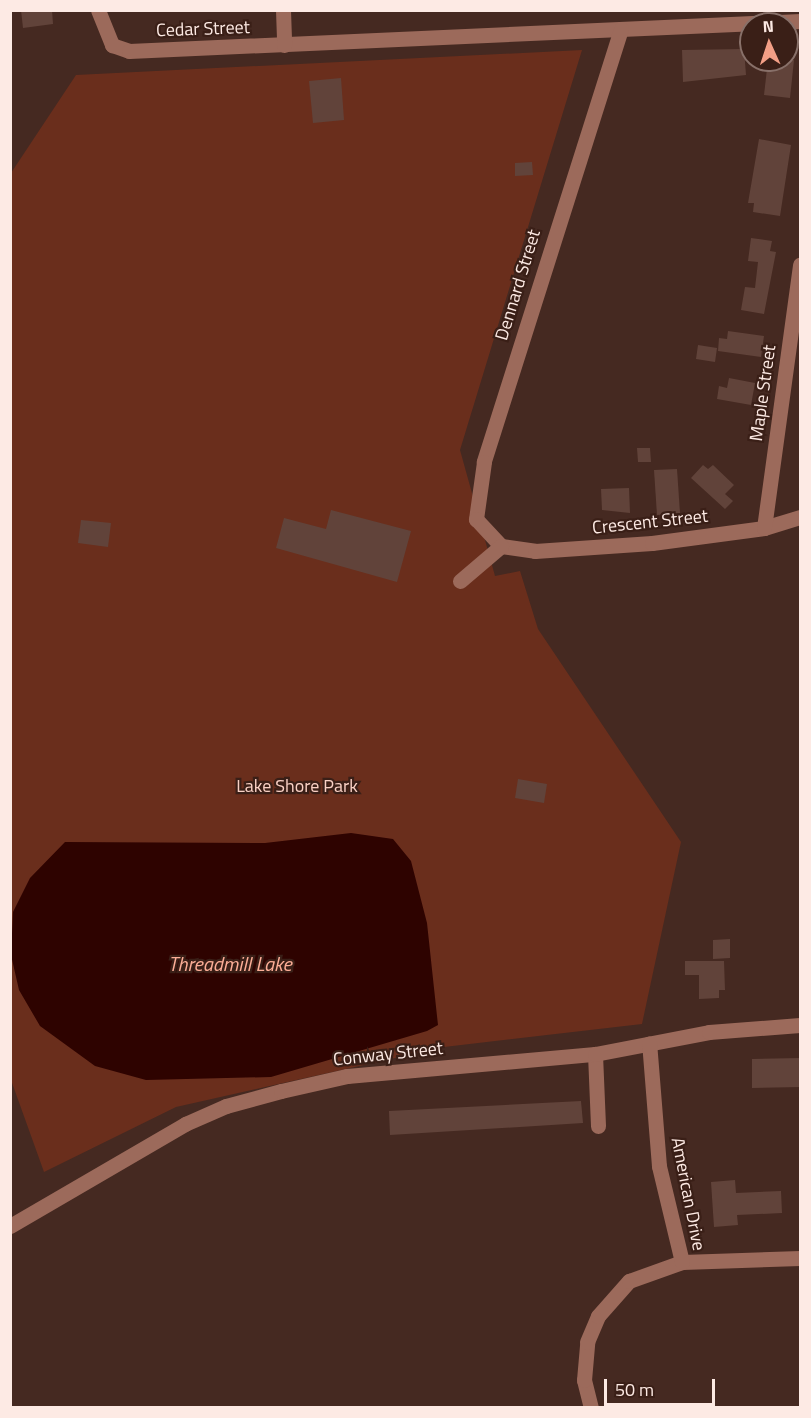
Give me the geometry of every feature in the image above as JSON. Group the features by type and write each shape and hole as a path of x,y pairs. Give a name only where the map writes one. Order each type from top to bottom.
{"street":[{"name":"Cedar Street","path":"98,10 111,45 129,51 801,21"},
{"path":"283,10 285,45"},
{"name":"Dennard Street","path":"501,546 476,519 484,462 621,29"},
{"name":"Maple Street","path":"764,528 801,264"},
{"name":"Crescent Street","path":"501,546 535,551 629,545 764,528 801,517"},
{"path":"460,581 501,546"},
{"name":"Conway Street","path":"10,1226 225,1106 347,1076 595,1054 650,1043 801,1025"},
{"name":"American Drive","path":"591,1407 584,1380 587,1342 598,1316 629,1281 682,1262 659,1166 650,1043"},
{"path":"595,1054 598,1126"},
{"path":"682,1262 801,1258"}],"green space":[{"name":"Lake Shore Park","path":"582,50 460,450 495,576 520,571 538,629 681,842 642,1024 444,1047 176,1107 44,1172 11,1080 11,173 76,75"}],"water":[{"name":"Threadmill Lake","path":"351,833 393,839 411,861 427,923 438,1025 427,1031 271,1077 146,1080 95,1066 40,1026 19,990 11,955 13,912 30,878 65,842 265,843"}],"building":[{"path":"21,10 52,10 53,24 23,28"},
{"path":"739,49 739,72 746,72 746,75 683,82 682,50"},
{"path":"767,72 793,72 790,98 764,95"},
{"path":"341,78 344,120 313,123 309,81"},
{"path":"759,139 791,145 780,216 753,212 754,203 748,203"},
{"path":"532,162 533,175 515,176 515,163"},
{"path":"751,238 772,241 770,251 776,252 764,314 741,310 745,287 755,288 758,262 748,261"},
{"path":"728,331 764,336 761,357 718,351 719,338 727,339"},
{"path":"698,345 717,348 715,362 696,359"},
{"path":"729,378 755,383 751,405 717,399 719,386 727,388"},
{"path":"637,448 650,448 651,462 638,462"},
{"path":"703,465 708,469 713,465 734,485 725,494 733,501 725,509 691,478"},
{"path":"677,469 680,513 657,515 654,470"},
{"path":"629,488 630,513 602,510 601,489"},
{"path":"331,510 411,531 397,582 276,548 284,518 326,529"},
{"path":"81,520 111,523 108,547 78,543"},
{"path":"518,779 547,784 544,803 515,798"},
{"path":"730,939 730,958 713,959 713,940"},
{"path":"685,961 724,961 725,990 719,990 719,998 699,999 699,975 685,975"},
{"path":"801,1058 801,1087 752,1088 752,1059"},
{"path":"581,1101 583,1123 390,1135 389,1111"},
{"path":"735,1180 736,1193 781,1191 782,1213 737,1215 738,1225 714,1227 711,1182"}]}
